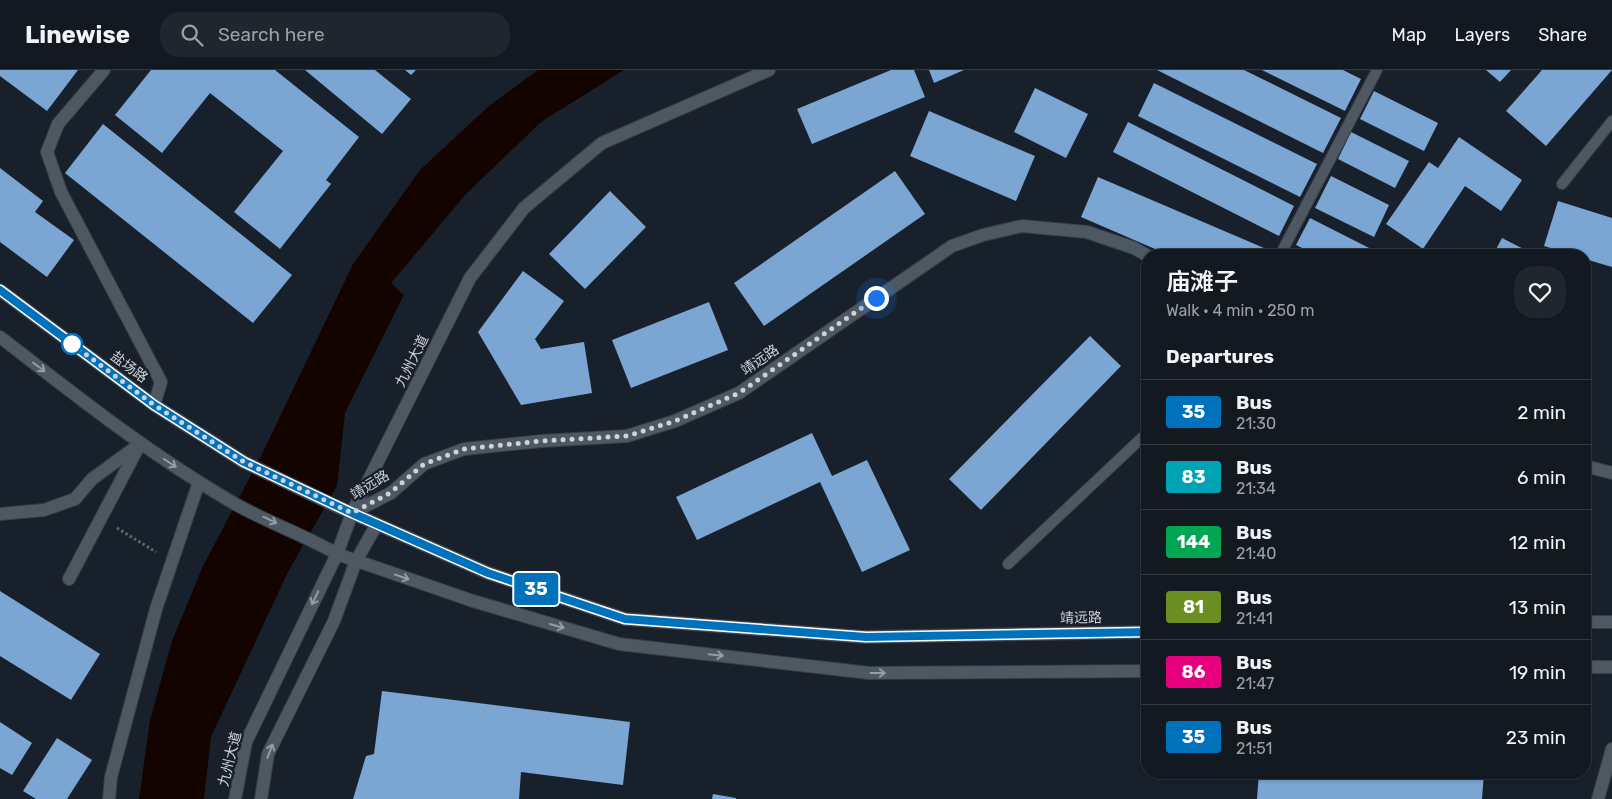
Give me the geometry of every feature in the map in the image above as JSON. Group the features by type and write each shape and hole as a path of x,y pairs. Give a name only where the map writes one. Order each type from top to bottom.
{"main road":[{"path":"104,70 58,124 47,152 61,192 161,382 154,405"},
{"name":"九州大道","path":"235,799 246,742 337,554 352,513 470,278 524,208 602,143 769,70"},
{"name":"靖远路","path":"352,513 390,493 424,464 464,449 542,441 627,436 675,421 739,393 952,246 983,235 1022,226 1087,232 1141,252"},
{"name":"盐场路","path":"0,290 154,405 244,462 352,513"},
{"path":"0,337 140,444 226,499 337,554 473,601 619,644 869,673 1141,671"},
{"path":"0,514 44,510 75,499 92,479 140,444"},
{"path":"69,580 140,444"},
{"path":"1591,468 1612,473"},
{"path":"109,799 111,777 156,609 199,482"},
{"name":"靖远路","path":"352,513 488,573 625,619 866,637 1141,632"},
{"path":"261,799 268,754 334,621 356,561 377,524"},
{"path":"1591,622 1612,622"},
{"path":"1591,667 1612,667"},
{"path":"1598,799 1612,749"}],"lane":[{"path":"1283,249 1377,70"},
{"path":"1562,184 1612,121"},
{"path":"1008,564 1141,439"}],"path":[{"path":"102,518 172,562"}],"shaded area":[{"path":"538,70 624,70 541,122 467,193 391,283 404,295 345,413 337,486 288,572 211,737 204,799 139,799 150,720 172,641 202,568 262,454 353,264 420,170 490,105"}],"building":[{"path":"0,70 78,70 47,111 0,76"},
{"path":"151,70 275,70 359,137 326,180 331,184 280,249 234,212 283,151 210,93 162,153 115,115"},
{"path":"305,70 375,70 411,99 382,134"},
{"path":"405,70 416,70 411,75"},
{"path":"891,70 914,70 925,97 812,144 797,109"},
{"path":"929,70 964,70 934,83"},
{"path":"1157,70 1244,70 1341,118 1323,153"},
{"path":"1262,70 1343,70 1361,79 1345,111"},
{"path":"1486,70 1511,70 1500,82"},
{"path":"1542,70 1612,70 1546,146 1506,111"},
{"path":"1154,83 1317,164 1300,197 1138,116"},
{"path":"1035,88 1088,114 1066,158 1014,132"},
{"path":"1374,91 1438,123 1424,151 1360,119"},
{"path":"929,111 1035,156 1016,201 910,156"},
{"path":"1128,122 1294,206 1279,236 1113,152"},
{"path":"103,124 292,275 253,323 65,173"},
{"path":"1351,132 1409,161 1395,188 1338,159"},
{"path":"1459,137 1522,180 1501,211 1465,186 1423,249 1386,224 1429,162 1438,168"},
{"path":"0,168 43,201 35,212 74,240 47,277 0,242"},
{"path":"895,171 925,214 764,326 734,283"},
{"path":"1331,176 1389,205 1374,237 1315,208"},
{"path":"1098,177 1266,249 1155,249 1081,217"},
{"path":"610,191 646,227 585,289 549,254"},
{"path":"1558,201 1612,218 1612,267 1591,261 1591,249 1554,249 1544,246"},
{"path":"1310,218 1371,249 1304,249 1296,245"},
{"path":"1502,238 1523,249 1496,249"},
{"path":"523,271 564,301 535,339 541,349 584,342 592,393 521,405 478,332"},
{"path":"709,302 728,350 631,388 612,340"},
{"path":"1090,336 1121,366 981,510 949,479"},
{"path":"812,433 832,476 867,460 910,550 862,572 820,482 697,540 676,497"},
{"path":"0,591 100,654 71,700 0,656"},
{"path":"382,691 630,722 623,785 521,772 519,799 353,799 366,756 374,754"},
{"path":"0,722 32,743 12,775 0,768"},
{"path":"57,738 92,760 67,799 36,799 23,791"},
{"path":"1258,779 1483,779 1482,799 1257,799"},
{"path":"713,794 736,798 736,799 712,799"}],"bus line":[{"name":"35","path":"0,290 154,405 244,462 352,513 488,573 625,619 866,637 1141,632"}],"route":[{"path":"72,344 154,405 244,462 352,513 390,493 424,464 464,449 542,441 627,436 675,421 739,393 876,298"}]}
